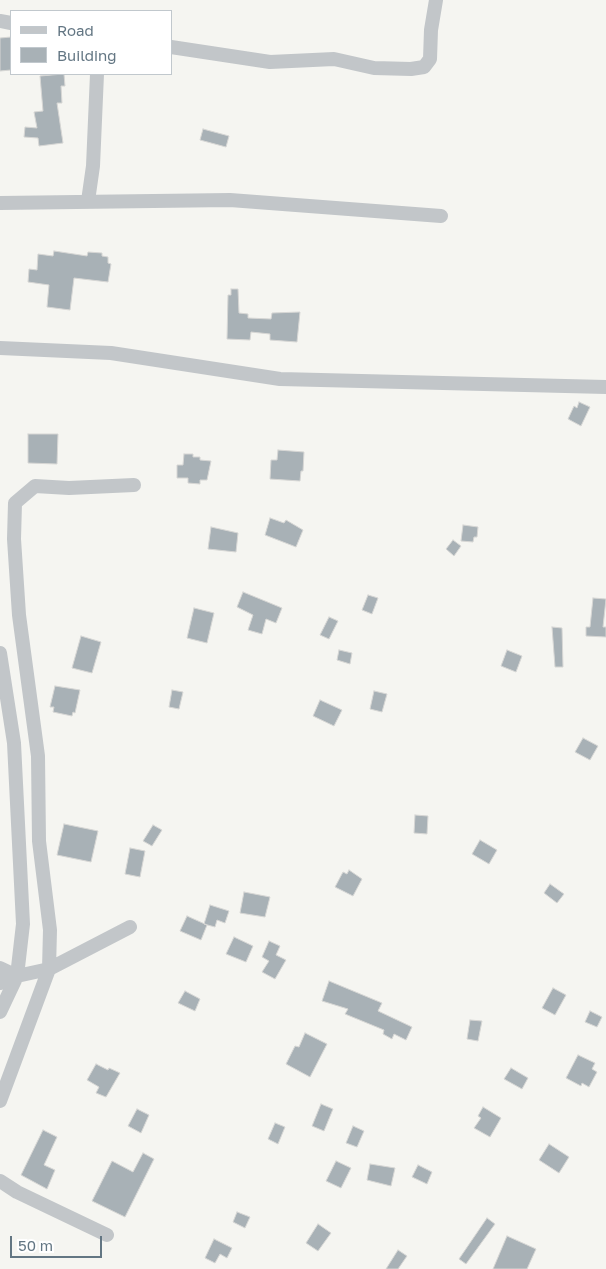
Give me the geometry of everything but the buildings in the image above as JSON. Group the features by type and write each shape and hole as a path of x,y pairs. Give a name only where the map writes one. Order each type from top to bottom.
{"street":[{"path":"172,47 270,62 334,60 374,68 411,69 424,67 430,59 431,30 436,0"},
{"path":"88,201 93,166 97,75"},
{"path":"0,203 230,200 441,216"},
{"path":"0,348 111,352 280,379 606,387"},
{"path":"0,1101 49,969 50,930 39,841 38,756 19,615 14,539 15,504 35,486 78,488 134,485"},
{"path":"0,653 14,743 22,924 17,976 0,1012"},
{"path":"0,983 17,976 49,969 130,927"},
{"path":"0,968 17,976"},
{"path":"0,1180 17,1192 107,1235"}]}
